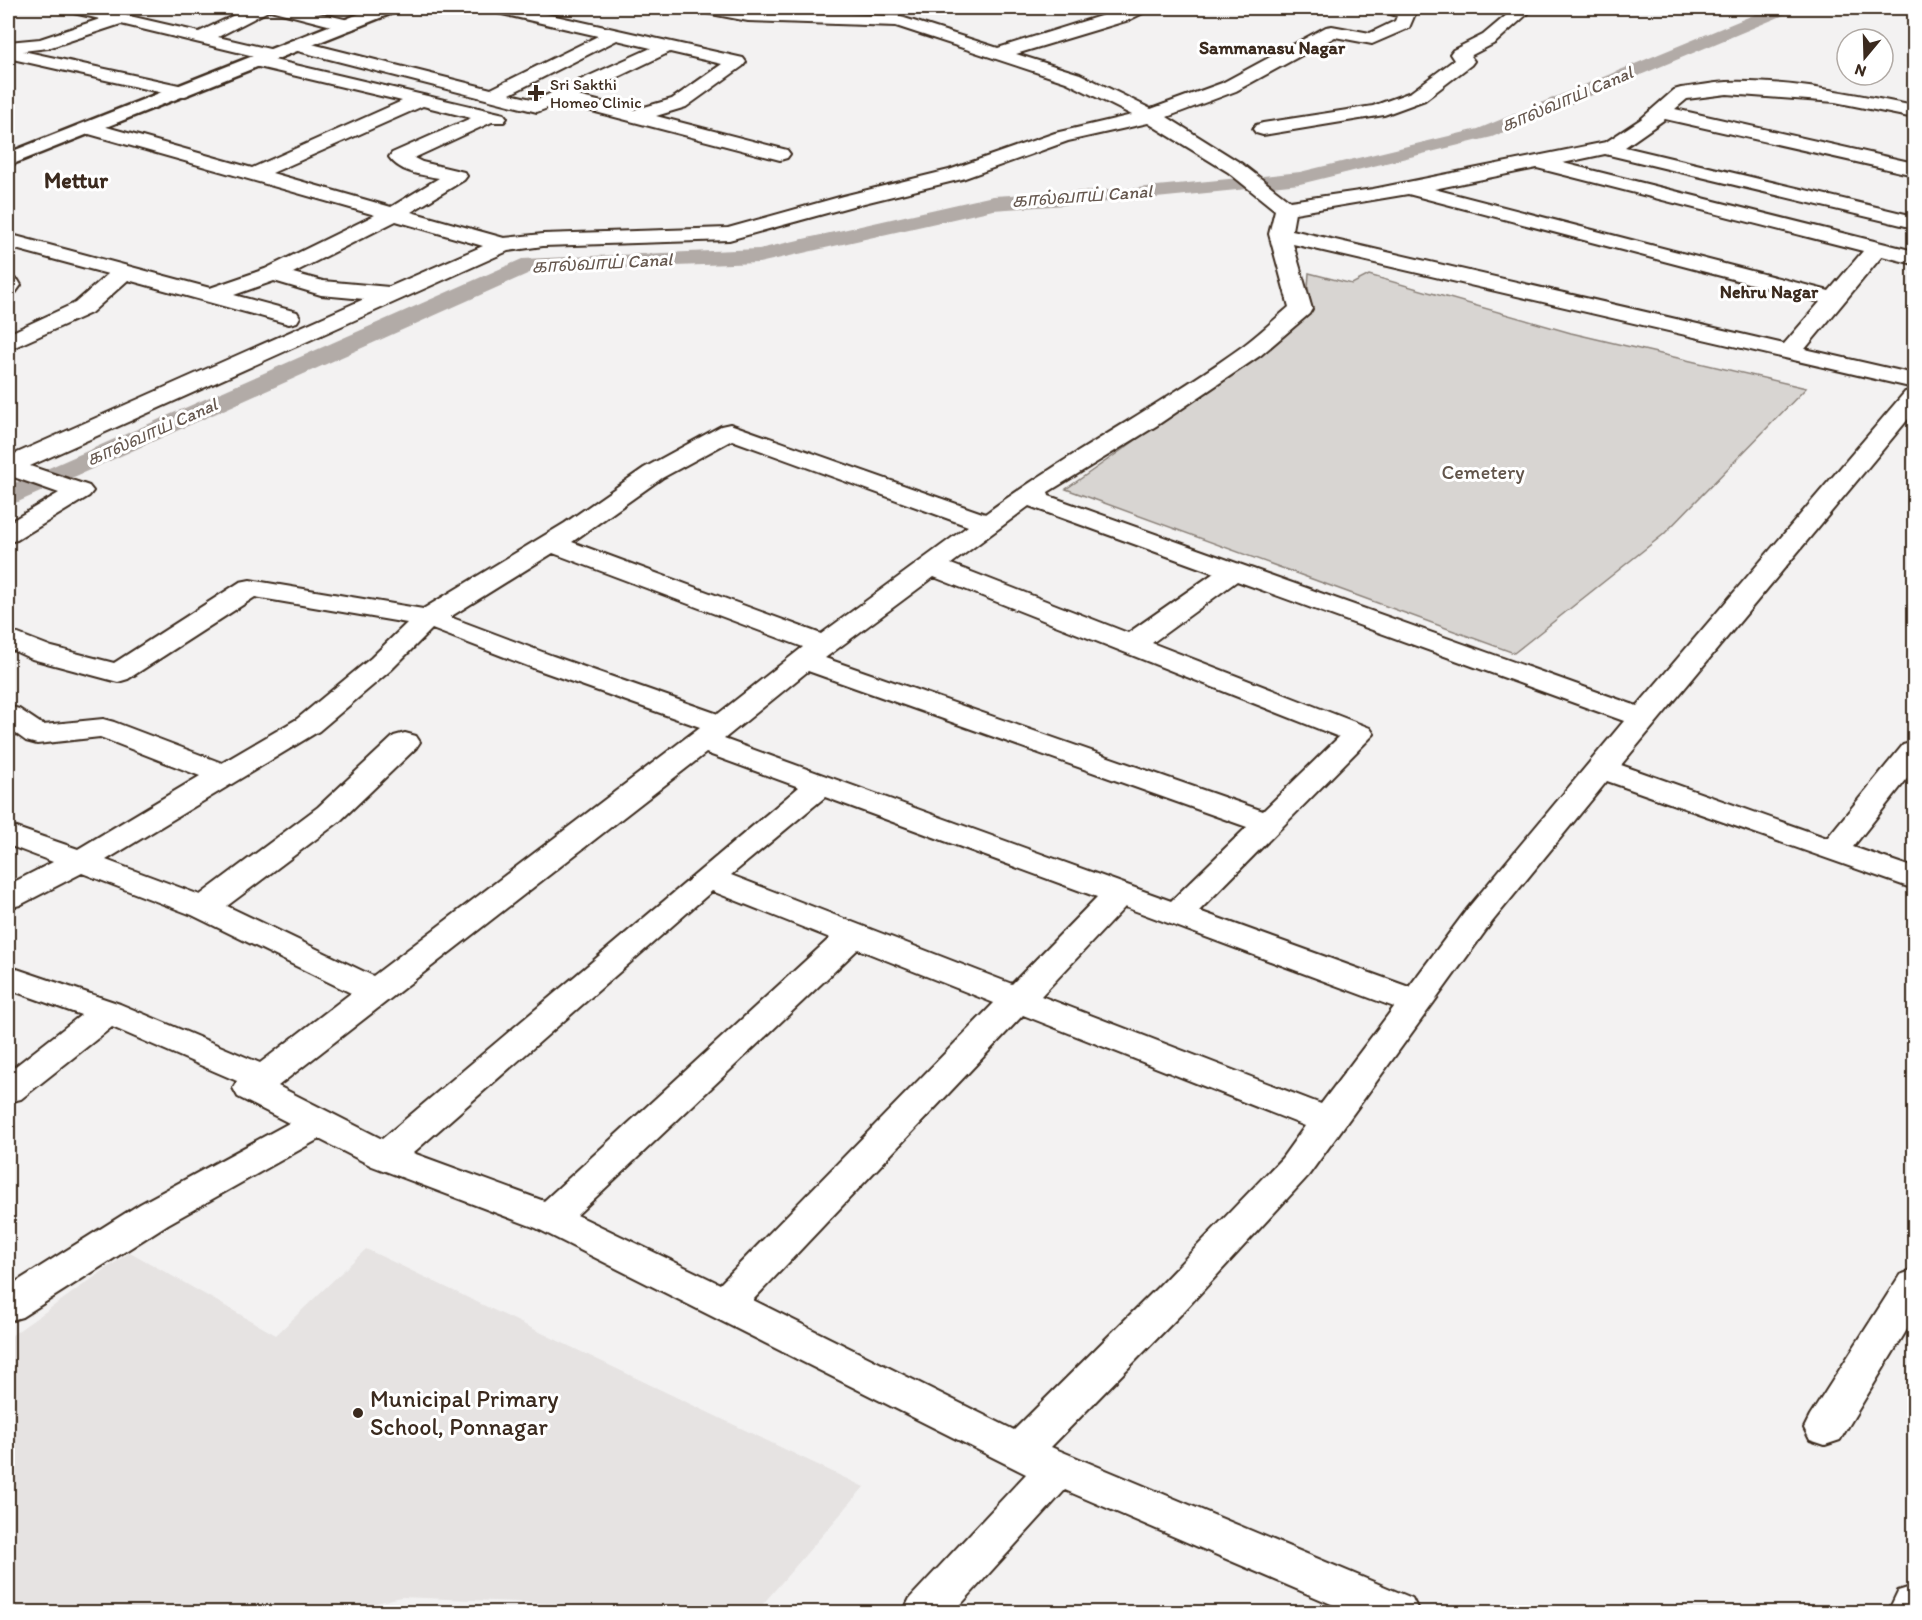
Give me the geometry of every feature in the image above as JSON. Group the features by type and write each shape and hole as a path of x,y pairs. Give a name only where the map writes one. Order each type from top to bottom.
{"main road":[{"path":"8,160 389,8"}],"street":[{"path":"75,8 201,38 264,58 512,122"},
{"path":"8,45 42,44 151,8"},
{"path":"201,38 262,8"},
{"path":"277,8 347,24"},
{"path":"499,8 737,62 679,103 635,116"},
{"path":"707,8 748,16 898,21 1073,78 1151,116 1235,168 1283,221 1301,309 1253,350 1147,421 1035,489 931,566 814,653 251,1088 385,1157 550,1218 1019,1452 1396,1612"},
{"path":"882,20 916,8"},
{"path":"996,54 1123,16 1139,8"},
{"path":"10,467 503,245 543,240 729,234 850,200 955,175 1062,136 1151,116 1228,87 1332,31 1372,39 1403,24 1406,14 1391,8"},
{"path":"1263,129 1377,111 1418,96 1465,62 1459,54 1489,39 1525,8"},
{"path":"493,95 615,34"},
{"path":"296,45 537,106 669,46"},
{"path":"8,52 181,91"},
{"path":"1283,221 1409,188 1612,147 1648,123 1681,94 1727,88 1835,96 1914,112"},
{"path":"560,97 780,154"},
{"path":"254,174 421,100"},
{"path":"1660,112 1914,169"},
{"path":"210,296 273,274 394,214 457,176 415,167 399,157 490,116"},
{"path":"89,128 503,245"},
{"path":"1603,148 1914,222"},
{"path":"1537,162 1914,257"},
{"path":"1409,188 1835,299"},
{"path":"1283,221 1914,381"},
{"path":"10,242 289,317"},
{"path":"1791,351 1878,248"},
{"path":"8,343 82,308 124,272"},
{"path":"273,274 321,288 391,295"},
{"path":"1019,1452 1179,1291 1294,1167 1480,915 1914,397"},
{"path":"8,898 80,862 308,725 381,664 428,618 551,543 652,473 730,431 988,524"},
{"path":"8,534 80,491 10,467"},
{"path":"1035,489 1037,500 1643,718"},
{"path":"551,543 814,653 1268,824"},
{"path":"931,566 1359,734 1176,915"},
{"path":"1131,644 1234,571"},
{"path":"8,638 42,653 118,673 250,588 428,618 543,662 712,733 820,785 1416,1002"},
{"path":"8,715 37,735 104,728 224,775"},
{"path":"204,908 329,814 405,742"},
{"path":"1833,851 1914,751"},
{"path":"1601,768 1914,879"},
{"path":"385,1157 708,878 820,785"},
{"path":"8,834 204,908 377,992"},
{"path":"708,878 1328,1121"},
{"path":"725,1304 1119,894"},
{"path":"550,1218 853,935"},
{"path":"8,977 108,1012 264,1079"},
{"path":"8,1090 108,1012"},
{"path":"8,1306 154,1214 319,1123"},
{"path":"1825,1428 1914,1285"},
{"path":"926,1612 1058,1468"},
{"path":"1911,1612 1914,1605"}],"shaded area":[{"name":"Municipal Primary School, Ponnagar","path":"366,1249 864,1487 756,1612 401,1597 340,1612 8,1612 8,1338 130,1252 276,1335"}],"green space":[{"name":"Cemetery","path":"1309,273 1352,284 1369,275 1571,333 1806,388 1664,534 1514,653 1066,489 1273,344 1312,307 1308,288"}],"waterway":[{"name":"கால்வாய் Canal","path":"1271,181 1300,178 1485,133 1785,8"},
{"name":"கால்வாய் Canal","path":"8,496 530,264 759,256 993,203 1136,194 1239,184"}],"place":[{"name":"Sri Sakthi Homeo Clinic","path":"536,93"},
{"name":"Municipal Primary School, Ponnagar","path":"358,1413"}],"district":[{"name":"Sammanasu Nagar","path":"1272,48"},
{"name":"Mettur","path":"76,180"},
{"name":"Nehru Nagar","path":"1769,292"}]}
